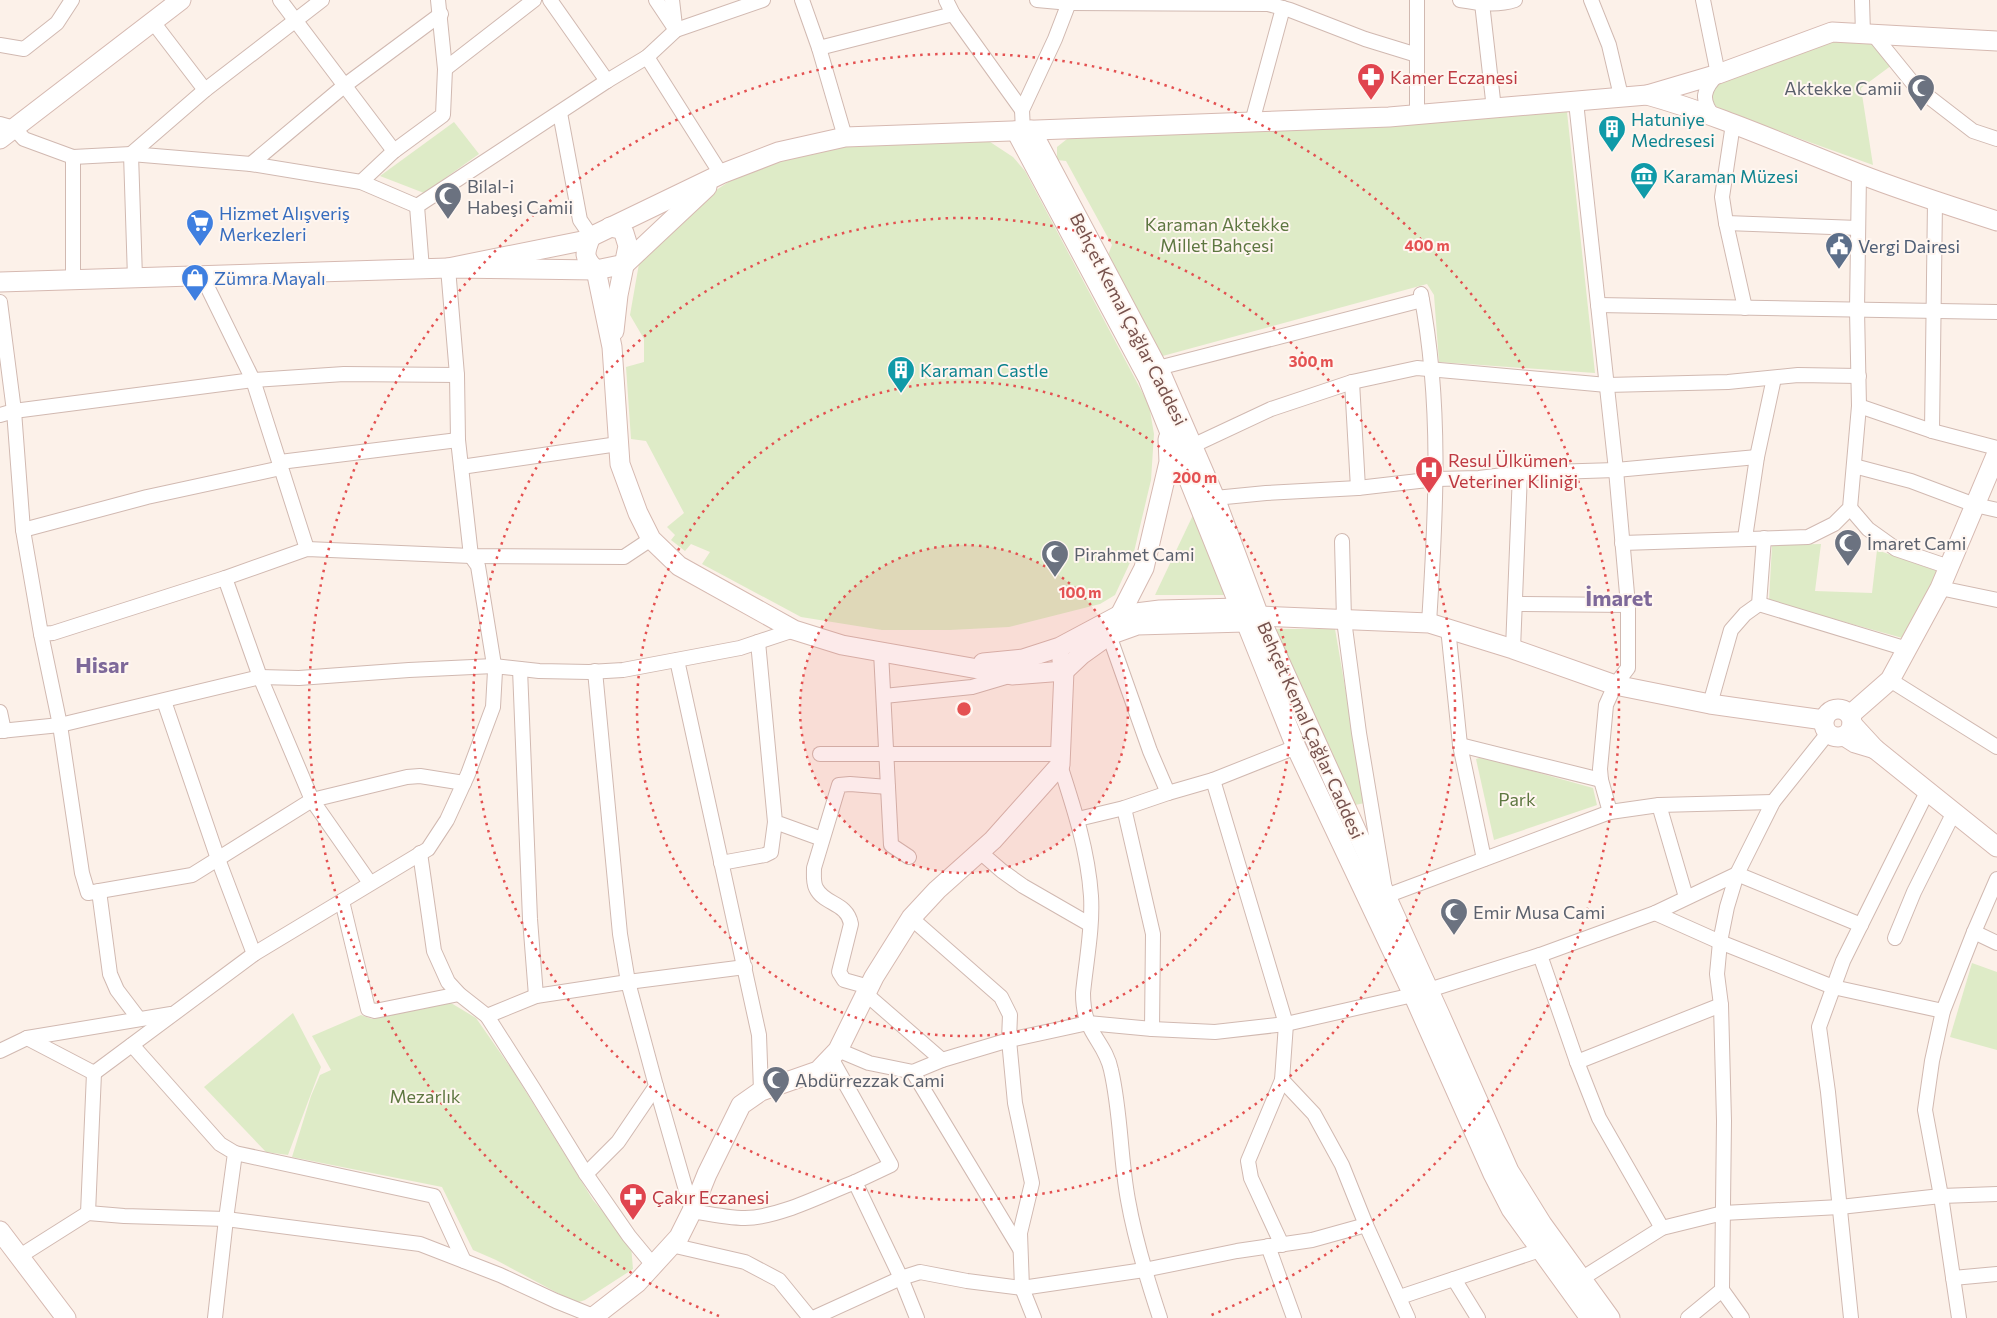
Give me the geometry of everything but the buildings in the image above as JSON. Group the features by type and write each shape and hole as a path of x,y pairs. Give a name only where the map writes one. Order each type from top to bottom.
{"main road":[{"path":"5,130 181,0"},
{"path":"448,268 582,240 721,174 778,152 845,137 1418,115 1494,109 1647,95 1718,74 1832,32 1997,41"},
{"path":"1647,95 1689,107 1935,202 1997,221"},
{"name":"Behçet Kemal Çağlar Caddesi","path":"1023,131 1158,368 1215,498 1248,616 1386,896 1421,992 1493,1174 1511,1209 1590,1318"},
{"name":"Behçet Kemal Çağlar Caddesi","path":"1023,131 1148,378 1248,616 1296,746 1421,992 1509,1171 1542,1224 1610,1318"},
{"path":"0,282 448,268 596,270 626,264 721,174"},
{"path":"1964,210 1997,230"},
{"path":"610,227 620,229 627,237 628,246 626,264 618,295 612,347"},
{"path":"591,236 586,256 596,270 612,347 620,464 638,513 651,539 679,566 794,630 842,645 1015,675 1064,671 1081,655 1108,635 1137,625 1248,616"},
{"path":"1120,615 1144,568 1162,498 1169,462 1167,425"},
{"path":"1840,726 1890,680 1940,588 1997,453"},
{"path":"959,666 1023,659 1060,647 1120,615 1160,610 1248,616 1429,623 1513,649 1615,685 1710,704 1840,726 1855,743 1875,749 1954,812 1995,841"},
{"path":"595,1317 637,1283 679,1237 741,1105 761,1091 818,1071 834,1054 867,990 911,918 938,890 993,840 1059,760 1064,671 1060,647"},
{"path":"0,1231 66,1318"}],"street":[{"path":"0,45 24,48 57,23 72,0"},
{"path":"280,0 394,151"},
{"path":"131,154 204,90 322,0"},
{"path":"445,69 534,0"},
{"path":"550,0 607,81"},
{"path":"656,0 676,30"},
{"path":"672,0 676,30"},
{"path":"417,206 607,81 647,57 676,30 763,0"},
{"path":"802,0 820,48 845,137"},
{"path":"946,0 953,14 1022,110"},
{"path":"1037,0 1290,6 1365,39 1417,55"},
{"path":"1417,0 1418,115"},
{"path":"1460,0 1482,3 1515,0"},
{"path":"1591,0 1609,45 1621,96"},
{"path":"1703,0 1718,74 1708,84 1706,90 1708,110 1714,117"},
{"path":"1862,0 1868,34 1916,87 1973,131 1997,139"},
{"path":"1023,131 1022,110 1070,2"},
{"path":"1482,3 1494,109"},
{"path":"1252,122 1290,6"},
{"path":"361,182 394,151 444,115 445,69 439,7"},
{"path":"251,164 439,7"},
{"path":"820,48 953,14"},
{"path":"153,22 204,90"},
{"path":"647,57 721,174"},
{"path":"1576,102 1616,470 1628,605 1628,668 1615,685 1606,705 1600,769 1601,780 1610,812"},
{"path":"560,113 580,220 591,236"},
{"path":"1733,124 1722,197 1745,308"},
{"path":"5,130 74,157 131,154 251,164 361,182 417,206"},
{"path":"131,154 135,278"},
{"path":"72,280 74,157"},
{"path":"1622,543 1808,537 1834,524 1850,508 1859,406 1857,310 1859,174"},
{"path":"1932,431 1935,202"},
{"path":"417,206 422,269"},
{"path":"1726,223 1858,228"},
{"path":"94,1073 254,954 428,849 447,820 464,784 493,708 494,666 478,566 471,556 458,440 457,375 448,268"},
{"path":"202,276 253,380 307,549"},
{"path":"1158,368 1422,297 1428,332 1436,438 1436,519 1429,623"},
{"path":"0,302 14,412 23,530 41,634 60,726 82,873 88,893 192,875 312,800 407,777 420,776 464,784"},
{"path":"1598,305 1997,312"},
{"path":"1192,446 1271,409 1352,382 1417,368 1431,371 1607,385 1728,382 1798,376 1859,376"},
{"path":"0,415 253,380 344,374 457,375"},
{"path":"1744,538 1757,457 1774,378"},
{"path":"1352,382 1358,488"},
{"path":"1859,406 1932,431 1997,448"},
{"path":"23,530 146,497 281,465 458,440"},
{"path":"461,467 618,444"},
{"path":"1215,498 1358,488 1436,479 1479,478 1520,473 1616,470 1757,457"},
{"path":"1854,466 1911,481 1975,505 1997,510"},
{"path":"1513,649 1520,473"},
{"path":"1850,508 1868,529 1896,549 1949,567"},
{"path":"1759,604 1764,538"},
{"path":"41,634 53,633 225,578 307,549 471,556 624,557 651,539"},
{"path":"1342,541 1344,620 1359,733 1386,896 1610,812 1659,805 1773,802"},
{"path":"225,578 260,677 312,800 370,883"},
{"path":"1940,588 1997,600"},
{"path":"1516,604 1628,605"},
{"path":"1759,604 1907,649"},
{"path":"1710,704 1731,630 1744,614 1759,604"},
{"path":"1448,628 1460,745 1484,859"},
{"path":"0,712 2,731 60,726 260,677 300,678 418,669 494,666 520,669 623,670 740,648 794,630"},
{"path":"1108,635 1150,752 1168,793"},
{"path":"721,863 765,855 771,852 775,822 758,642"},
{"path":"881,652 891,845 909,857"},
{"path":"677,660 759,1035 761,1091"},
{"path":"520,669 530,919 536,996"},
{"path":"595,671 620,934 628,982 692,1211 744,1218 773,1214 855,1182 891,1165 834,1054"},
{"path":"884,696 972,687 1015,675"},
{"path":"1890,680 1997,747"},
{"path":"164,701 218,859 254,954"},
{"path":"1742,1318 1722,1290 1724,1121 1721,1005 1717,974 1720,942 1727,907 1737,874 1773,802 1840,726"},
{"path":"1460,745 1601,780"},
{"path":"1078,819 1124,808 1213,780 1296,746"},
{"path":"820,754 886,754 1059,760 1083,840 1091,897 1083,992 1084,1007 1088,1023 1104,1048 1111,1068 1118,1106 1128,1199 1144,1270 1160,1318"},
{"path":"1213,780 1286,1024 1282,1080 1248,1161 1251,1178 1275,1245 1294,1318"},
{"path":"888,787 839,785 814,868 816,888 819,893 850,916 851,924 839,972 844,980 867,990 942,1060"},
{"path":"1851,1318 1828,1092 1819,1027 1833,987 1861,925 1928,790"},
{"path":"1659,805 1686,897"},
{"path":"1124,808 1153,934 1152,1029"},
{"path":"1895,938 1914,892 1954,812"},
{"path":"775,822 822,839"},
{"path":"980,852 1023,886 1089,924"},
{"path":"420,853 434,951 448,982 459,994 487,1016 534,1088 586,1174 629,1236 654,1265"},
{"path":"834,1054 913,1072 942,1060 1009,1040 1088,1023 1215,1032 1286,1024 1421,992 1540,955 1655,913 1737,874 1861,925"},
{"path":"1959,1318 1925,1110 1932,1061 1943,1011 1997,879"},
{"path":"99,891 110,974 117,990 139,1019"},
{"path":"342,902 368,1009 375,1011 459,994"},
{"path":"1655,913 1720,942 1833,987 1943,1011"},
{"path":"911,918 1001,998 1010,1015 1009,1040 1015,1103 1032,1183 1020,1233 1022,1288 1034,1318"},
{"path":"1974,932 1997,943"},
{"path":"1540,955 1577,1062 1599,1118 1662,1228"},
{"path":"487,1016 536,996 745,967"},
{"path":"1577,1062 1721,1005"},
{"path":"0,1052 27,1038 174,1013"},
{"path":"27,1038 94,1073"},
{"path":"132,1045 220,1144 235,1153 434,1196 464,1261"},
{"path":"913,1072 1021,1250"},
{"path":"88,1213 94,1073"},
{"path":"1282,1080 1314,1114 1342,1165 1366,1225 1408,1318"},
{"path":"586,1174 618,1142 656,1086"},
{"path":"215,1318 235,1153"},
{"path":"855,1182 901,1278 917,1318"},
{"path":"1581,1279 1662,1228 1723,1213 1840,1207 1940,1196 1997,1194"},
{"path":"20,1256 88,1213 226,1219 420,1244 500,1275 595,1317"},
{"path":"671,1245 745,1262 779,1280 811,1318 901,1278 920,1272 967,1282 1022,1288 1144,1270 1275,1245 1312,1240 1366,1225"},
{"path":"1400,1297 1540,1250"},
{"path":"1953,1278 1997,1274"},
{"path":"1454,1278 1478,1318"},
{"path":"1688,1318 1722,1290"}],"green space":[{"path":"1833,35 1871,37 1892,65 1861,88 1873,165 1720,110 1713,102 1711,85"},
{"name":"Karaman Aktekke Millet Bahçesi","path":"1567,112 1595,373 1439,362 1434,295 1427,284 1159,357 1108,255 1112,245 1066,161 1057,160 1057,147 1067,139"},
{"path":"454,122 479,154 424,193 380,176"},
{"path":"984,138 1013,157 1025,171 1149,405 1154,434 1151,480 1133,556 1115,595 1100,604 1009,627 950,630 882,630 801,617 702,564 710,552 691,544 685,551 671,540 675,535 667,527 684,513 646,441 631,439 626,367 644,362 644,339 630,315 640,258 692,206 742,173 833,144"},
{"path":"1194,513 1228,595 1155,595"},
{"path":"1821,544 1815,591 1872,593 1877,550 1937,571 1906,639 1769,601 1772,545"},
{"path":"1272,629 1335,629 1365,803 1355,805"},
{"name":"Park","path":"1482,757 1593,788 1597,805 1494,840 1476,759"},
{"path":"1972,963 1997,972 1997,1050 1950,1037"},
{"name":"Mezarlık","path":"451,1003 476,1018 513,1071 593,1200 631,1245 633,1269 585,1300 576,1303 496,1260 473,1250 442,1187 292,1157 311,1096 320,1075 331,1070 312,1036 361,1015 372,1019"},
{"path":"293,1013 321,1067 288,1155 266,1152 204,1087"}],"place":[{"name":"Kamer Eczanesi","path":"1371,101"},
{"name":"Aktekke Camii","path":"1921,112"},
{"name":"Hatuniye Medresesi","path":"1612,153"},
{"name":"Karaman Müzesi","path":"1644,200"},
{"name":"Bilal-i Habeşi Camii","path":"448,220"},
{"name":"Hizmet Alışveriş Merkezleri","path":"200,247"},
{"name":"Vergi Dairesi","path":"1839,270"},
{"name":"Zümra Mayalı","path":"195,302"},
{"name":"Karaman Castle","path":"901,394"},
{"name":"Resul Ülkümen Veteriner Kliniği","path":"1429,494"},
{"name":"İmaret Cami","path":"1848,567"},
{"name":"Pirahmet Cami","path":"1055,578"},
{"name":"Emir Musa Cami","path":"1454,936"},
{"name":"Abdürrezzak Cami","path":"776,1104"},
{"name":"Çakır Eczanesi","path":"633,1221"}],"district":[{"name":"İmaret","path":"1619,597"},
{"name":"Hisar","path":"102,664"}]}
